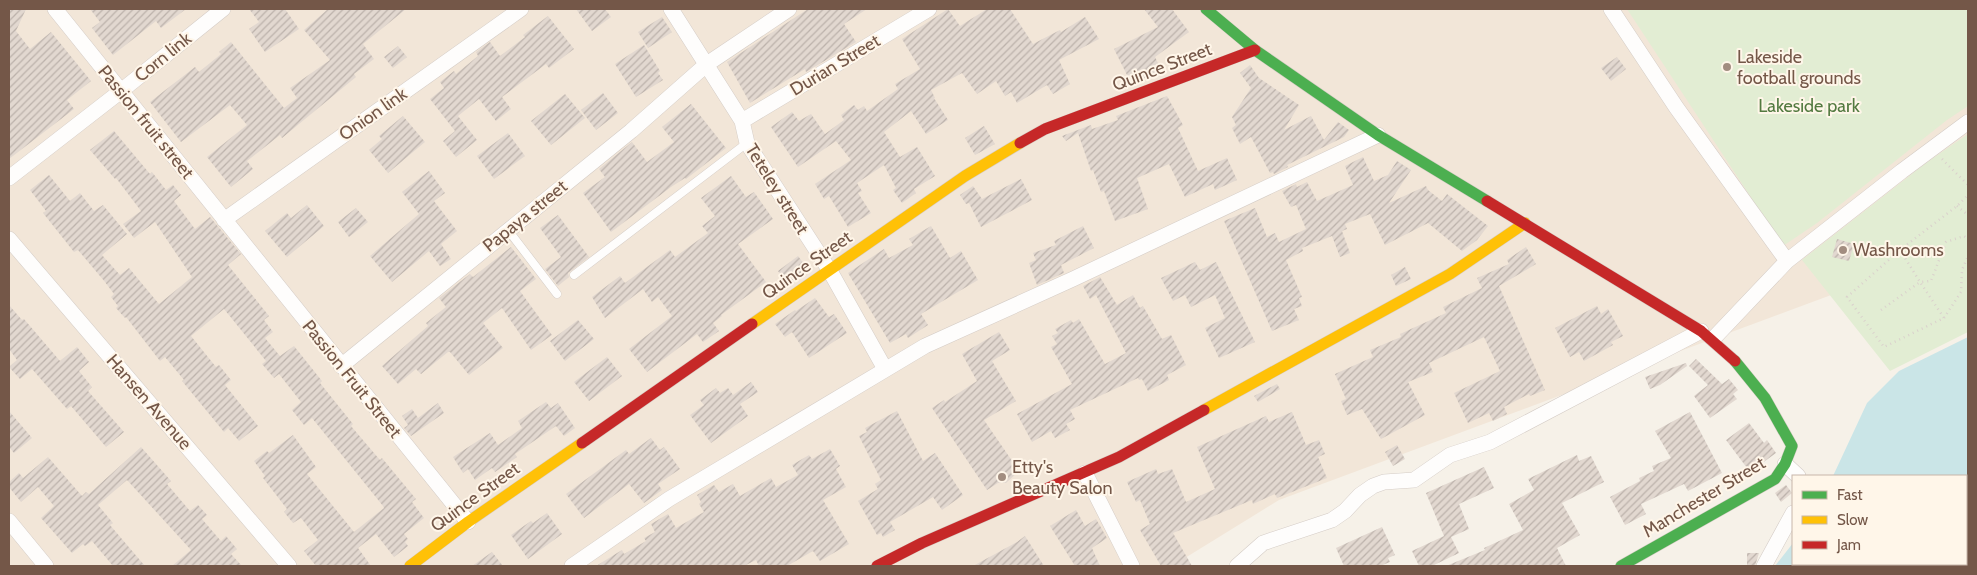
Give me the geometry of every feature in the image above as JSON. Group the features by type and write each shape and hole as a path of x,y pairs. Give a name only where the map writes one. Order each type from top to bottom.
{"street":[{"name":"Passion fruit street","path":"55,9 237,235"},
{"name":"Corn link","path":"9,178 223,9"},
{"name":"Onion link","path":"224,220 522,9"},
{"name":"Teteley street","path":"671,9 742,121 747,143 830,271 885,369"},
{"name":"Papaya street","path":"341,366 631,131 707,64 789,9"},
{"name":"Durian Street","path":"742,121 929,9"},
{"path":"1206,9 1255,50 1378,135 1526,223 1707,335"},
{"path":"1611,9 1676,107 1787,261"},
{"name":"Quince Street","path":"410,566 468,522 965,176 1045,129 1255,50"},
{"path":"1236,566 1263,543 1332,520 1373,486 1384,482 1414,480 1450,456 1490,442 1707,335 1787,261 1968,122"},
{"path":"572,566 669,499 925,346 1378,135"},
{"path":"877,566 922,543 1119,457 1450,274 1526,223"},
{"name":"Passion Fruit Street","path":"237,235 468,522"},
{"name":"Hansen Avenue","path":"9,238 289,566"},
{"name":"Manchester Street","path":"1620,566 1775,479 1785,464 1792,446 1782,424 1742,367 1707,335"},
{"path":"1785,464 1797,475"},
{"path":"1085,473 1132,566"},
{"path":"1764,566 1792,515"},
{"path":"9,521 46,566"}],"lane":[{"path":"574,275 747,143"},
{"path":"508,230 557,294"}],"path":[{"path":"1938,154 1968,185"},
{"path":"1968,195 1846,297 1884,347 1944,318 1961,292 1962,270 1968,256"},
{"path":"1957,206 1968,215"},
{"path":"1881,310 1920,282 1931,281 1946,242 1964,236 1968,239"},
{"path":"1900,250 1944,318"}],"shaded area":[{"path":"9,9 1968,9 1968,203 1885,275 1279,500 1172,566 9,566"}],"green space":[{"name":"Lakeside park","path":"1627,9 1968,9 1968,106 1947,120 1817,223 1783,246"},
{"path":"1968,134 1968,332 1890,371 1802,260 1926,163"}],"water":[{"path":"1968,337 1968,566 1775,566 1792,544 1792,565 1967,565 1967,475 1833,475 1867,403 1899,371"}],"building":[{"path":"9,9 26,9 16,31 30,49 51,32 91,81 67,100 74,109 9,159"},
{"path":"90,9 186,9 161,28 156,21 113,55 92,28 100,22"},
{"path":"249,9 285,9 299,29 265,52 249,29 259,22"},
{"path":"328,9 406,9 363,44 374,59 354,74 356,77 282,138 280,135 247,161 253,169 231,187 207,157 247,125 230,105 181,142 150,102 195,67 199,72 221,54 219,52 231,42 284,108 297,98 290,88 330,60 304,30"},
{"path":"576,9 605,9 611,17 592,31"},
{"path":"808,9 867,9 844,24 856,42 806,72 805,69 750,103 727,62"},
{"path":"948,9 960,26 987,9 1010,9 1033,44 1060,30 1061,32 1085,17 1099,39 1059,60 1070,84 1053,94 1047,85 1017,103 1011,92 1005,96 996,81 977,94 962,73 931,90 948,120 926,134 911,111 884,132 900,157 917,147 935,176 914,189 916,193 902,203 893,190 896,188 884,165 857,183 862,191 858,193 871,213 848,227 829,196 824,199 815,184 851,160 836,141 798,167 771,127 792,112 799,121 811,114 825,134 844,120 841,115 854,105 858,110 864,106 867,111 898,89 895,84 920,69 902,39"},
{"path":"1144,9 1172,9 1189,32 1155,57 1161,69 1156,74 1131,83 1114,49 1158,27"},
{"path":"548,16 574,49 549,68 546,64 502,97 511,109 496,121 479,99 458,116 477,140 456,157 443,141 455,131 430,99 444,88 440,82 454,71 456,74 478,56 476,52 490,42 500,56"},
{"path":"662,17 672,32 648,48 638,32"},
{"path":"644,45 660,71 658,73 663,80 636,97 615,64"},
{"path":"398,46 407,57 393,68 384,57"},
{"path":"1617,57 1626,69 1611,81 1601,68"},
{"path":"1250,65 1259,78 1299,105 1284,130 1311,116 1324,140 1338,122 1349,130 1344,137 1287,165 1288,167 1274,174 1273,172 1270,173 1251,137 1240,144 1232,128 1236,125 1232,117 1251,88 1240,73"},
{"path":"603,93 618,113 596,130 581,110"},
{"path":"565,94 585,118 551,145 531,121"},
{"path":"1167,96 1183,125 1178,128 1198,171 1227,158 1237,180 1215,190 1213,184 1185,197 1169,164 1137,178 1148,209 1115,221 1104,191 1101,192 1093,170 1091,171 1078,133 1066,141 1062,136 1091,125 1092,129 1118,120 1116,116"},
{"path":"691,104 726,148 611,232 583,193 605,177 599,169 632,142 647,162 674,142 662,127"},
{"path":"403,116 425,142 388,173 369,150 382,139 379,136"},
{"path":"984,126 995,144 975,155 965,138"},
{"path":"114,131 166,190 173,185 181,195 174,201 195,229 210,217 241,254 228,265 269,316 264,320 273,332 265,338 280,356 294,346 322,381 320,383 353,424 351,426 380,460 382,458 416,499 412,502 424,518 404,534 408,539 405,542 408,546 394,557 376,534 358,548 371,566 316,566 304,551 318,540 301,518 293,523 284,512 287,509 263,478 265,476 254,461 267,451 269,453 293,435 316,467 307,474 354,532 384,508 383,506 312,418 304,425 292,410 301,402 279,374 274,378 262,364 266,361 224,309 191,336 216,367 219,365 231,380 225,385 258,426 239,441 228,428 224,432 165,357 160,361 126,317 116,308 118,306 111,297 114,294 105,282 78,250 74,252 43,213 46,211 30,190 49,175 70,201 80,193 94,211 103,205 127,234 102,255 120,275 129,268 159,304 192,277 155,222 134,238 123,224 141,211 116,178 90,150"},
{"path":"508,133 525,156 494,179 477,156"},
{"path":"1363,157 1374,181 1388,175 1397,161 1411,170 1389,203 1426,186 1428,190 1442,201 1447,194 1488,226 1477,240 1462,251 1428,223 1385,245 1370,214 1345,224 1347,229 1342,231 1350,253 1340,257 1332,236 1302,248 1303,251 1286,260 1302,297 1299,298 1302,306 1294,309 1299,320 1272,331 1224,221 1255,208 1267,237 1275,233 1279,242 1306,229 1296,205 1291,207 1282,191 1296,184 1297,187 1307,182 1317,201 1353,185 1345,166"},
{"path":"429,171 445,193 434,201 457,231 441,244 451,259 440,266 429,251 392,282 370,256 419,214 402,192"},
{"path":"731,176 746,197 754,192 773,219 738,244 766,282 713,323 719,331 703,342 697,334 647,372 629,349 672,316 658,297 652,302 643,289 605,318 592,297 620,276 625,283 670,250 675,257 708,233 702,226 715,216 701,198"},
{"path":"1021,179 1032,200 981,227 969,203 966,204 960,195 973,186 982,199"},
{"path":"307,205 324,226 287,257 265,231 287,213 291,218"},
{"path":"356,208 368,222 349,237 338,222"},
{"path":"558,215 589,257 568,273 569,277 558,286 545,269 561,257 540,228"},
{"path":"931,226 950,258 961,251 978,280 921,314 928,325 908,338 906,334 890,343 848,273 884,249 889,258 913,245 909,239"},
{"path":"1083,226 1094,248 1061,265 1064,273 1037,285 1029,263 1036,260 1033,253 1056,245 1054,241"},
{"name":"Washrooms","path":"1837,239 1854,244 1849,261 1832,257"},
{"path":"511,247 536,279 520,291 552,335 531,350 502,308 483,323 503,348 469,375 448,352 421,374 416,369 398,384 382,366 428,326 426,323 446,307 439,298 470,274 473,277"},
{"path":"1526,247 1536,264 1499,286 1545,390 1530,396 1529,394 1504,407 1507,414 1493,421 1489,413 1468,423 1454,393 1500,371 1484,337 1429,363 1433,372 1408,382 1425,415 1381,439 1362,409 1347,415 1341,401 1346,399 1335,374 1373,357 1370,350 1401,337 1400,334 1446,313 1443,307 1482,288 1477,278 1509,264 1507,260"},
{"path":"798,256 808,269 787,284 778,271"},
{"path":"1195,262 1200,270 1216,262 1255,342 1219,358 1205,328 1225,318 1215,295 1191,307 1185,295 1173,301 1161,278"},
{"path":"1405,267 1411,279 1396,286 1391,275"},
{"path":"1100,277 1117,305 1133,295 1140,308 1143,306 1162,339 1171,335 1186,365 1167,375 1169,380 1148,391 1142,379 1139,380 1138,378 1070,410 1075,419 1066,424 1070,430 1055,438 1051,431 1032,442 1017,414 1072,384 1051,347 1057,344 1052,336 1058,333 1055,329 1071,320 1073,323 1079,319 1105,364 1126,353 1096,295 1090,299 1083,286"},
{"path":"815,298 829,317 834,314 847,333 809,358 792,332 785,337 775,324"},
{"path":"9,305 22,320 24,319 60,361 77,347 89,362 79,371 92,387 88,391 124,432 106,447 71,406 67,409 32,369 20,379 9,367 17,360 9,349"},
{"path":"1597,306 1601,314 1608,309 1623,336 1611,342 1613,345 1584,361 1579,352 1570,357 1555,328"},
{"path":"578,320 594,339 565,361 550,341"},
{"path":"999,332 1010,350 992,361 1016,401 984,420 1019,471 1006,483 998,483 987,490 932,408 944,400 945,402 977,381 962,354"},
{"path":"607,357 622,376 589,401 574,382"},
{"path":"1696,359 1722,384 1729,379 1738,390 1733,394 1737,399 1710,418 1694,396 1708,385 1689,366"},
{"path":"1686,363 1687,366 1660,385 1650,389 1645,377"},
{"path":"751,382 758,392 740,404 748,416 711,443 690,415 704,405 700,400 716,388 720,393 728,388 733,395"},
{"path":"1277,384 1280,389 1258,402 1254,396"},
{"path":"546,402 551,408 558,403 575,428 564,436 556,426 515,454 517,457 495,472 492,468 475,480 468,469 463,473 453,457 490,433 498,445 522,428 518,421"},
{"path":"438,403 444,413 411,436 404,428 408,425 402,416 412,409 418,418"},
{"path":"9,411 32,438 14,453 9,447"},
{"path":"897,411 923,461 935,453 963,495 942,510 933,497 890,522 895,530 883,537 881,533 877,535 858,501 878,489 875,484 881,480 859,436 867,432 865,428"},
{"path":"1292,412 1306,445 1319,440 1325,454 1318,457 1327,478 1277,498 1275,494 1253,504 1252,500 1173,533 1192,566 1161,566 1140,530 1150,524 1140,500 1136,502 1127,482 1156,469 1158,474 1172,469 1186,502 1215,489 1197,447 1266,416 1269,422"},
{"path":"1690,412 1722,473 1688,491 1684,484 1641,504 1646,514 1625,525 1610,497 1640,481 1639,478 1654,471 1652,466 1671,458 1655,431"},
{"path":"1749,423 1764,443 1767,440 1776,453 1750,472 1726,440"},
{"path":"651,438 660,450 664,447 680,469 658,484 662,490 644,503 629,484 584,518 566,494 626,450 629,454"},
{"path":"1397,445 1405,459 1393,466 1385,452"},
{"path":"141,447 171,481 167,484 190,511 198,505 207,515 202,519 221,541 226,536 237,549 231,554 242,566 172,566 191,550 127,480 98,505 113,523 110,525 145,566 113,566 92,541 85,546 83,544 72,553 41,518 54,506 38,487 21,502 9,487 9,482 19,473 23,478 48,457 82,496 86,492 89,494"},
{"path":"830,449 840,466 836,469 846,487 823,500 849,544 820,561 813,551 787,566 759,566 756,560 744,566 596,566 622,550 624,554 646,541 644,538 655,532 651,524 668,514 676,528 704,512 699,504 701,502 697,495 714,485 719,492 733,484 740,496 771,478 776,487 798,475 792,465 809,455 812,459"},
{"path":"1577,455 1579,461 1591,456 1604,482 1562,503 1580,535 1557,548 1566,566 1446,566 1485,550 1484,548 1523,530 1509,504 1534,490 1528,479"},
{"path":"1484,467 1494,488 1459,504 1469,529 1451,537 1459,553 1432,566 1419,566 1412,551 1444,536 1426,493"},
{"path":"1786,485 1792,493 1781,502 1775,493"},
{"path":"1076,510 1085,526 1096,519 1107,538 1092,548 1100,566 1075,566 1050,526"},
{"path":"547,513 562,534 528,559 511,535 531,521 533,523"},
{"path":"1382,527 1395,555 1388,558 1390,562 1380,566 1344,566 1336,548"},
{"path":"1025,536 1044,566 973,566 1017,542"},
{"path":"492,552 503,566 472,566"},
{"path":"1747,553 1759,553 1755,566 1747,566"}],"traffic: fast":[{"path":"1206,9 1255,50 1378,135 1487,201"},
{"path":"1621,566 1775,479 1785,464 1792,446 1765,398 1735,361"}],"traffic: slow":[{"path":"752,324 965,176 1020,143"},
{"path":"1204,410 1450,274 1525,223"},
{"path":"410,566 468,522 582,443"}],"traffic: jam":[{"path":"1020,143 1045,129 1255,50"},
{"path":"1487,201 1701,331 1735,361"},
{"path":"582,443 752,324"},
{"path":"877,566 922,543 1119,457 1204,410"}],"place":[{"name":"Lakeside football grounds","path":"1727,67"},
{"name":"Washrooms","path":"1843,250"},
{"name":"Etty's Beauty Salon","path":"1002,477"}]}
